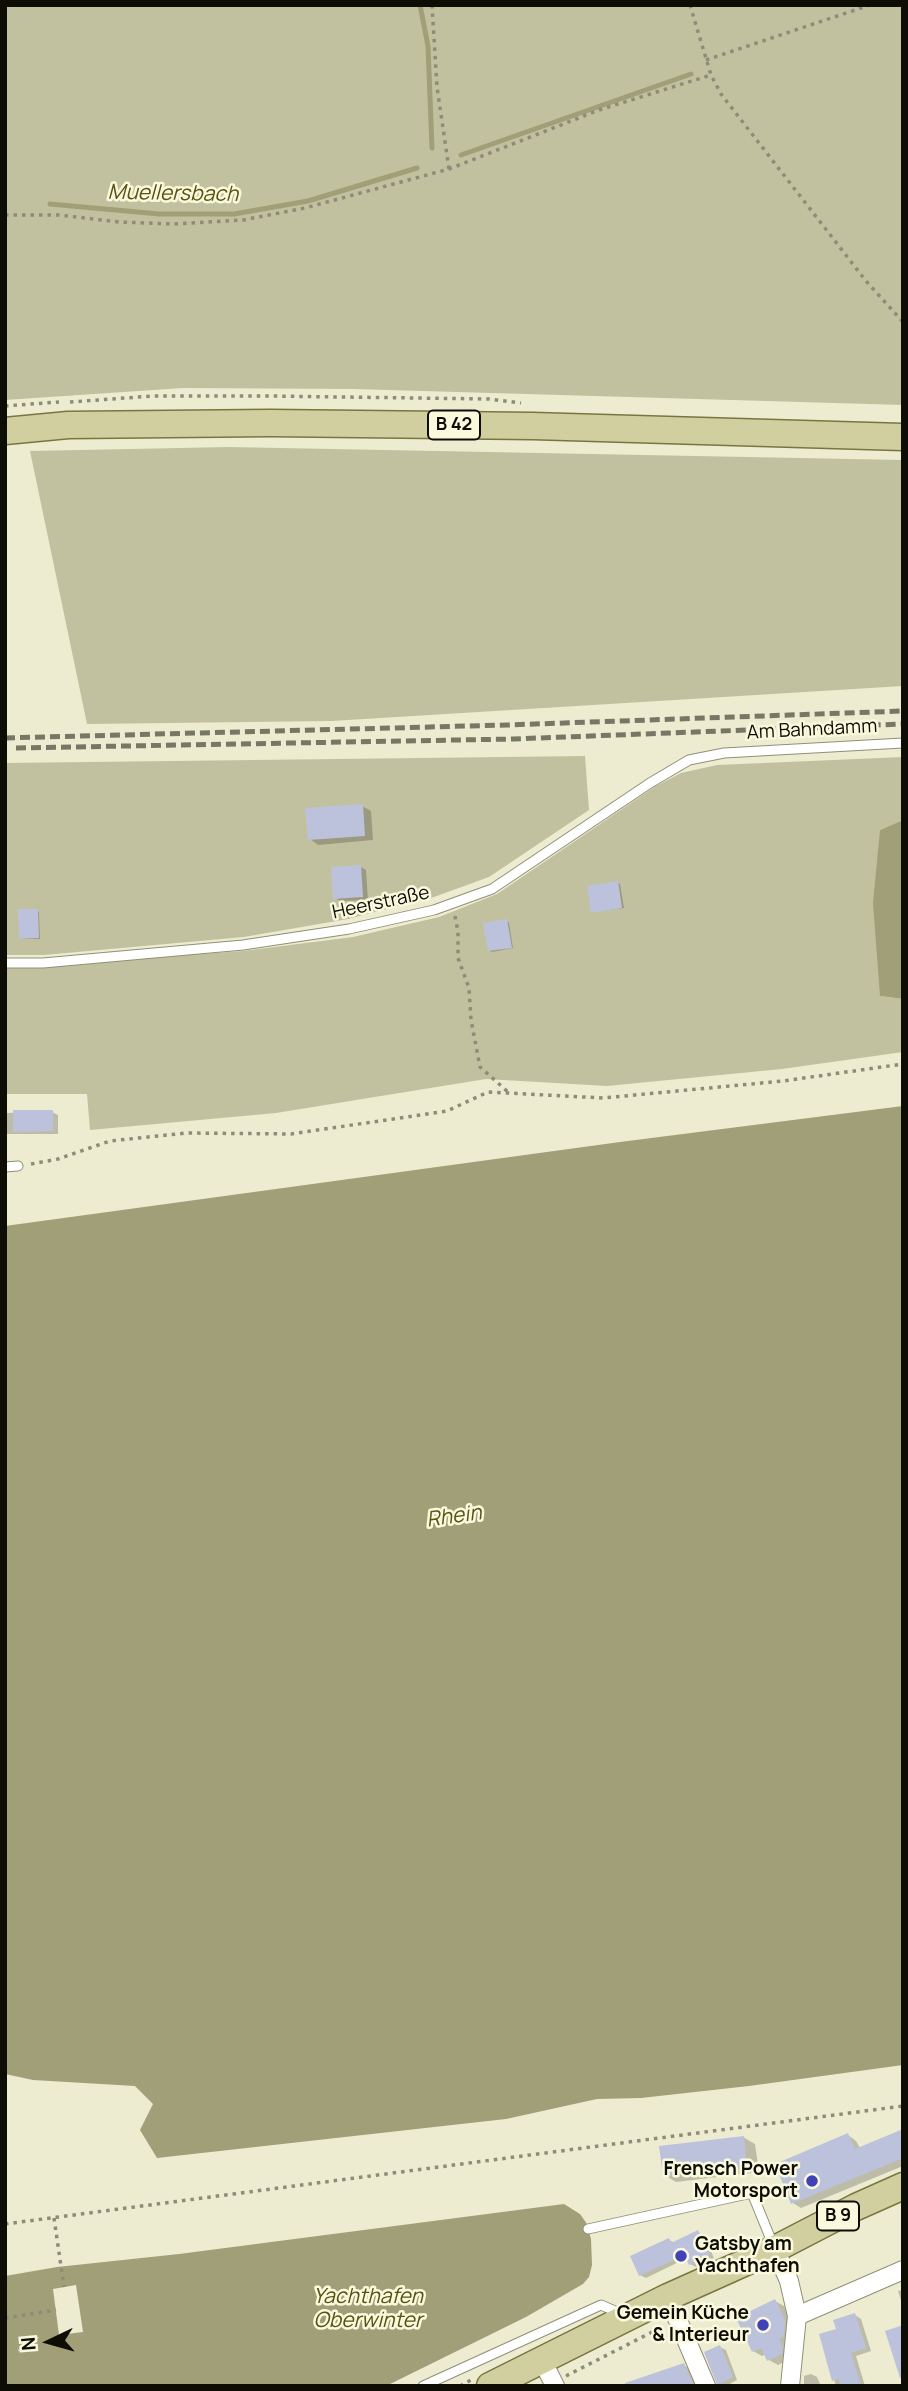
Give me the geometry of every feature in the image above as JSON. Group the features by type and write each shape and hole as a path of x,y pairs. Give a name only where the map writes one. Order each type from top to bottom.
{"main road":[{"name":"B 42","path":"5,431 68,425 270,424 533,426 903,437"},
{"name":"B 9","path":"490,2386 668,2297 775,2249 903,2186"}],"street":[{"path":"775,2249 789,2281 797,2316 790,2386"},
{"path":"797,2316 903,2270"},
{"path":"668,2297 706,2386"},
{"path":"542,2360 555,2386"}],"lane":[{"name":"Am Bahndamm","path":"724,753 903,743"},
{"name":"Heerstraße","path":"5,963 43,963 243,945 349,929 453,904 492,889 650,783 689,760 724,753"},
{"path":"5,1167 18,1166"},
{"path":"589,2229 752,2193 775,2249"},
{"path":"423,2386 601,2305 629,2316"}],"path":[{"path":"432,5 437,87 449,169"},
{"path":"691,5 711,75 721,94 858,270 903,321"},
{"path":"706,60 870,5"},
{"path":"5,215 59,215 119,222 174,224 243,220 305,208 449,169 599,110 711,75"},
{"path":"453,904 458,932 458,958 468,988 480,1067 509,1092"},
{"path":"18,1166 58,1159 110,1141 187,1133 291,1134 447,1111 488,1092 603,1098 783,1081 903,1064"},
{"path":"5,2224 903,2106"},
{"path":"54,2218 64,2287"},
{"path":"5,2318 56,2310"}],"green space":[{"path":"5,5 903,5 903,405 354,389 183,388 5,400"},
{"path":"229,447 903,460 903,686 332,721 87,724 30,451"},
{"path":"585,756 589,810 489,877 434,897 348,919 244,937 44,955 5,955 5,763"},
{"path":"903,757 903,820 880,830 880,996 903,999 903,1052 782,1069 607,1086 486,1079 276,1113 90,1130 87,1094 5,1094 5,968 243,951 353,937 439,917 497,894 656,786 681,773 717,765"}],"water":[{"path":"903,820 903,999 880,996 873,903 880,830"},
{"name":"Rhein","path":"903,1106 903,2065 641,2098 597,2099 506,2119 157,2158 140,2130 153,2104 135,2086 33,2080 5,2074 5,1226"},
{"name":"Yachthafen Oberwinter","path":"564,2204 580,2214 587,2224 591,2239 592,2265 589,2277 583,2284 526,2317 386,2386 5,2386 5,2276 57,2267 179,2254"}],"pier":[{"path":"76,2285 83,2332 59,2335 53,2289"}],"building":[{"path":"363,804 365,836 308,840 305,808"},
{"path":"361,865 363,897 333,899 331,867"},
{"path":"618,881 622,908 591,913 587,886"},
{"path":"18,909 38,909 39,938 19,939"},
{"path":"507,919 512,948 488,951 483,923"},
{"path":"13,1110 53,1110 53,1131 13,1132"},
{"path":"903,2129 903,2158 791,2204 775,2164 848,2133 855,2149"},
{"path":"744,2136 747,2165 663,2176 659,2146"},
{"path":"698,2230 710,2255 689,2265 684,2255 639,2276 630,2256 669,2238 671,2243"},
{"name":"Gemein Küche & Interieur","path":"775,2299 785,2320 784,2336 779,2339 783,2347 782,2354 767,2361 761,2348 752,2352 736,2318"},
{"path":"855,2313 866,2348 851,2353 861,2386 840,2386 839,2379 832,2381 819,2334 836,2329 833,2320"},
{"path":"903,2325 903,2378 900,2378 885,2331"},
{"path":"720,2345 733,2377 717,2385 704,2352"},
{"path":"684,2363 694,2386 625,2386 625,2383"}],"waterway":[{"name":"Muellersbach","path":"420,5 428,46 432,148"},
{"path":"461,155 691,74"},
{"name":"Muellersbach","path":"50,204 159,214 234,214 308,201 417,168"}],"railway":[{"path":"5,738 903,711"},
{"path":"16,748 513,739 903,724"}],"place":[{"name":"Frensch Power Motorsport","path":"812,2181"},
{"name":"Gatsby am Yachthafen","path":"681,2256"},
{"name":"Gemein Küche & Interieur","path":"763,2325"}]}
